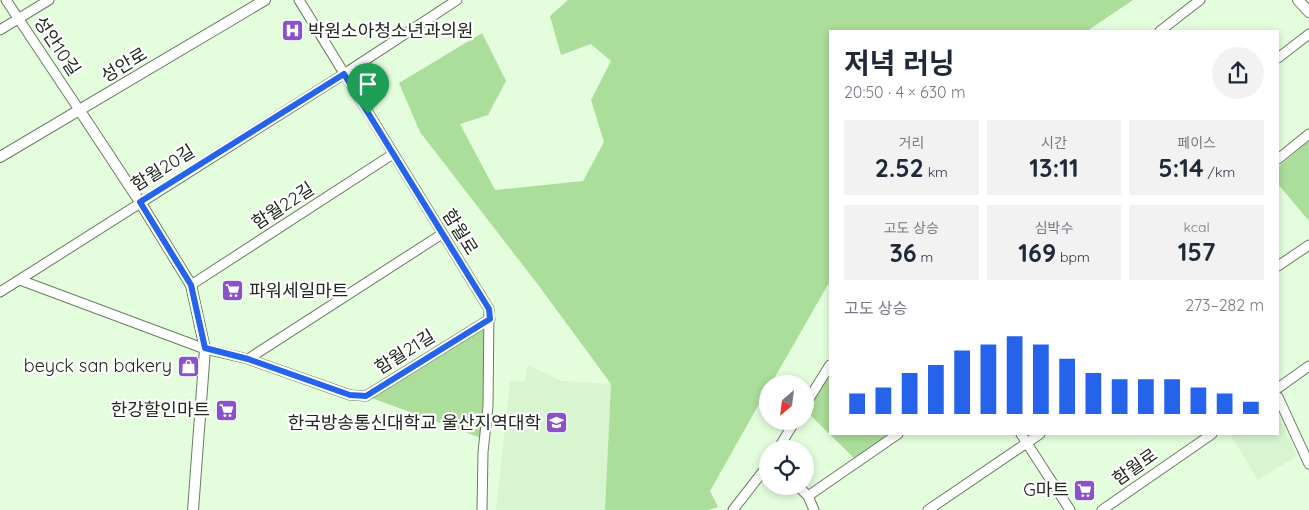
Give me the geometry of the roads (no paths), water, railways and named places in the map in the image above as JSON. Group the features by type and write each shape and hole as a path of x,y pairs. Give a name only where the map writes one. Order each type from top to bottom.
{"street":[{"name":"성안10길","path":"6,0 80,111"},
{"path":"0,30 49,0"},
{"name":"성안로","path":"0,158 265,0"},
{"name":"함월로","path":"299,0 489,309 488,406 483,452 482,510"},
{"name":"함월20길","path":"0,292 344,74 457,0"},
{"path":"1161,30 1200,0"},
{"path":"1298,0 1309,12"},
{"path":"1279,57 1309,34"},
{"path":"80,111 140,202 191,285 205,348 193,510"},
{"path":"1279,158 1309,134"},
{"name":"함월22길","path":"191,285 393,154"},
{"path":"248,359 442,234"},
{"path":"1279,265 1309,245"},
{"name":"함월21길","path":"20,280 205,348 248,359 350,395 366,396 490,319"},
{"path":"1279,387 1309,366"},
{"path":"814,391 829,367"},
{"path":"1279,399 1308,459"},
{"path":"814,510 808,496 897,435"},
{"path":"1022,435 1070,510"},
{"path":"928,510 1039,435"},
{"name":"함월로","path":"1102,510 1211,435"},
{"path":"733,510 759,477"}],"place":[{"name":"박원소아청소년과의원","path":"292,31"},
{"name":"파워세일마트","path":"233,291"},
{"name":"beyck san bakery","path":"188,366"},
{"name":"한강할인마트","path":"226,410"},
{"name":"한국방송통신대학교 울산지역대학","path":"557,423"},
{"name":"G마트","path":"1085,490"}]}
